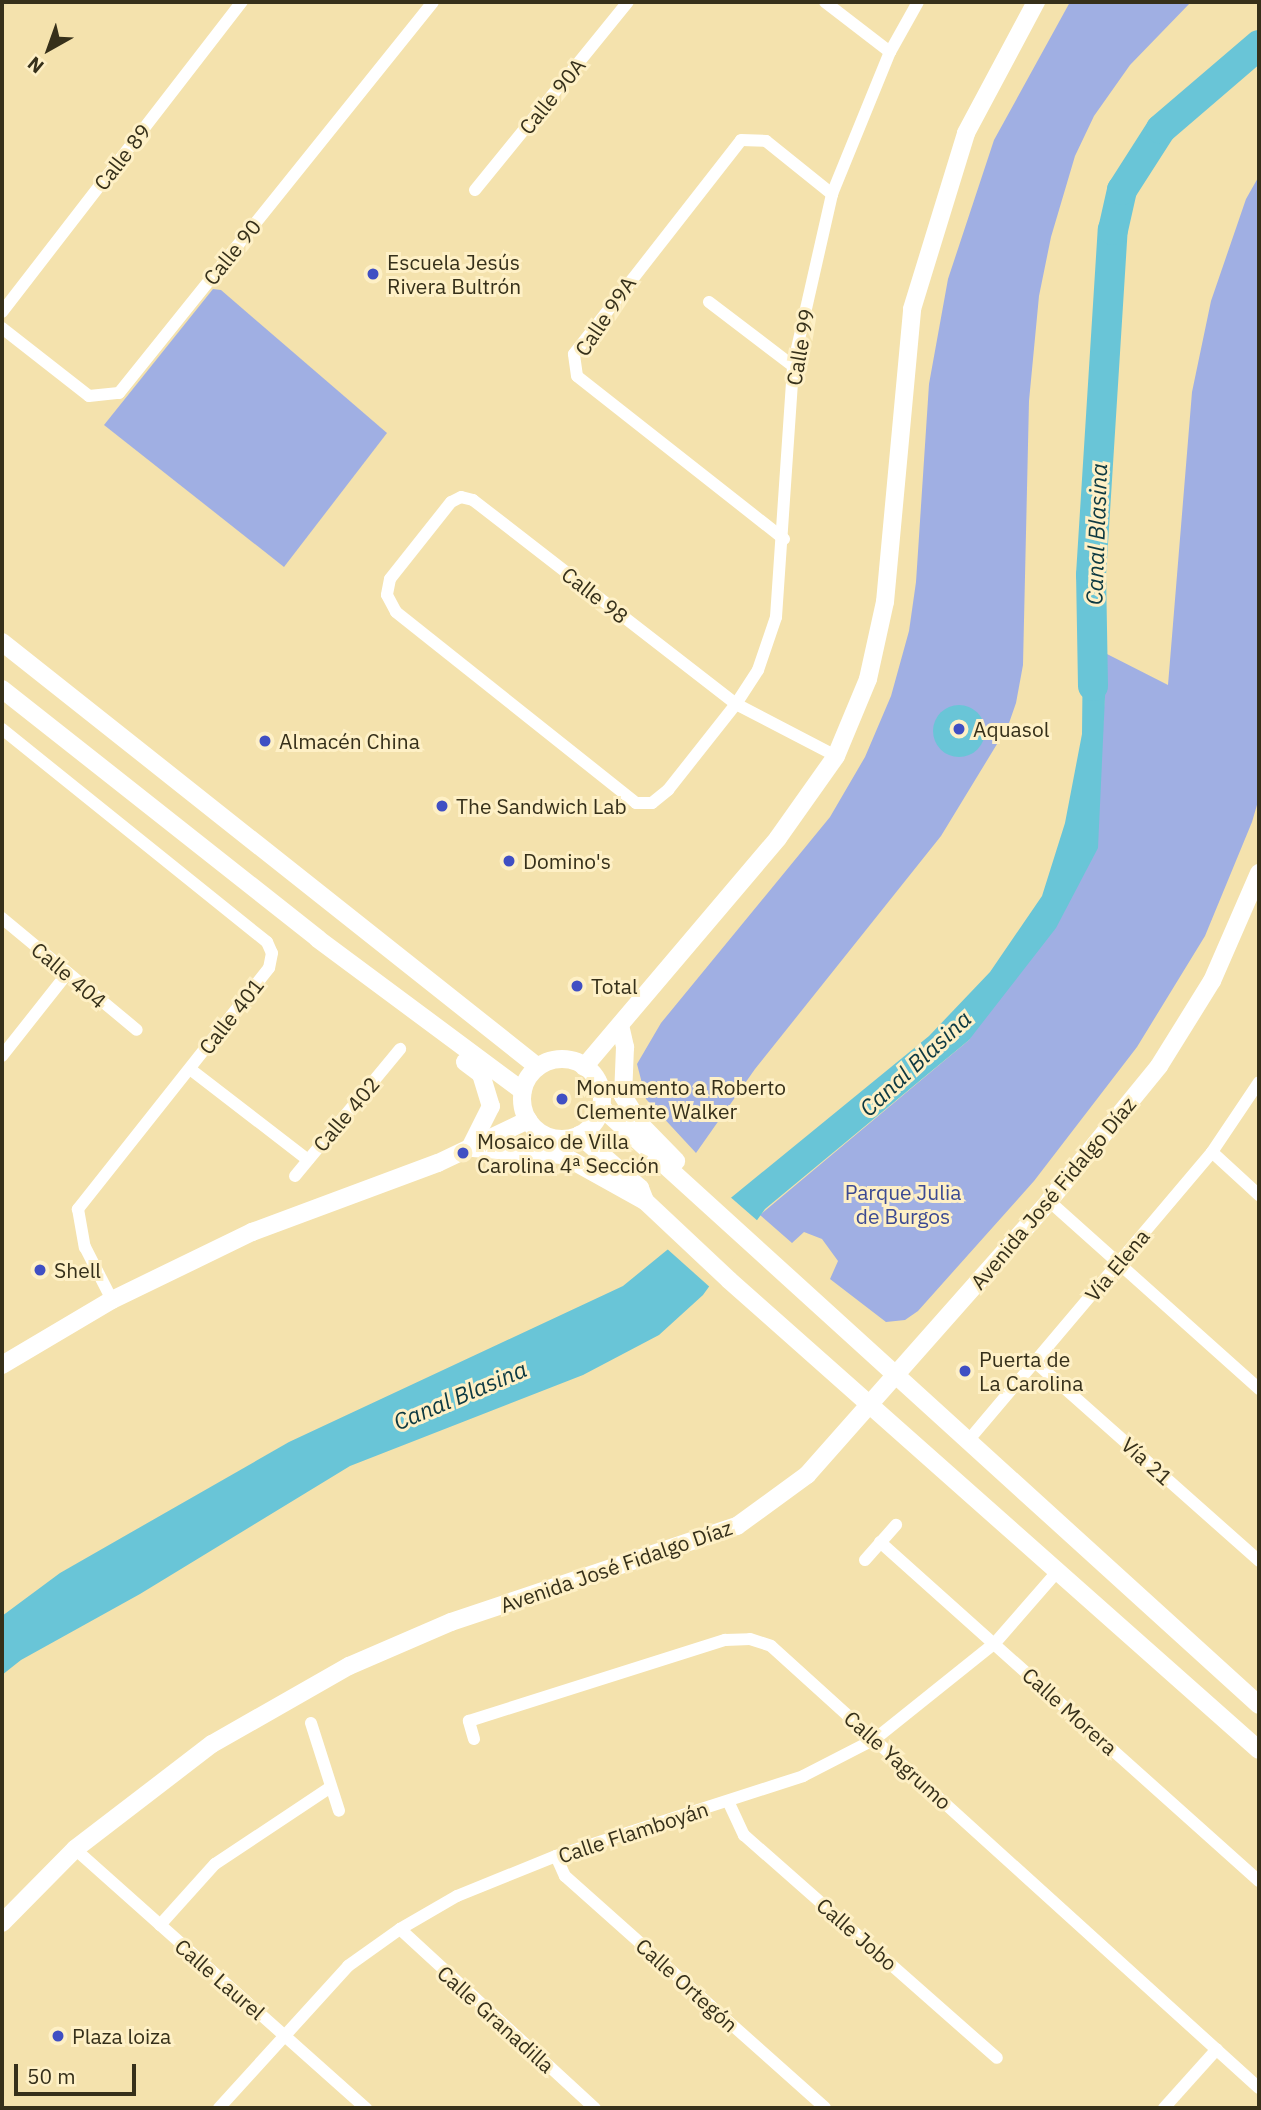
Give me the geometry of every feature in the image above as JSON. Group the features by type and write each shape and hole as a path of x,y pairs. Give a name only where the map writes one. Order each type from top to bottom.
{"main road":[{"path":"584,1067 778,838 836,756 868,679 885,603 912,309 966,133 1036,2"},
{"path":"2,642 538,1067"},
{"path":"2,689 318,939 523,1091"},
{"name":"Avenida José Fidalgo Díaz","path":"2,1923 75,1849 212,1744 349,1667 451,1622 737,1526 807,1475 898,1375 1124,1112 1192,1015 1231,944 1259,873"},
{"path":"424,1017 431,1037 474,1068 488,1086 490,1113 470,1148"},
{"path":"620,1025 625,1047 621,1087 628,1106 690,1181"},
{"path":"558,1060 584,1067 599,1086 601,1107 595,1121 579,1135 551,1137 528,1120 523,1091 538,1067 558,1060"},
{"path":"601,1107 690,1181 708,1191 718,1215 898,1375 967,1442 1259,1705"},
{"path":"2,1364 112,1300 252,1232 470,1148 528,1120"},
{"path":"579,1135 640,1188 645,1201"},
{"path":"470,1148 562,1155 645,1201 729,1280 1259,1750"}],"street":[{"name":"Calle 89","path":"2,312 242,2"},
{"name":"Calle 90","path":"2,328 89,396 119,393 433,2"},
{"name":"Calle 90A","path":"475,190 628,2"},
{"path":"825,2 890,52"},
{"name":"Calle 99","path":"736,704 758,670 776,617 784,539 793,366 832,194 890,52 918,2"},
{"name":"Calle 99A","path":"784,539 577,376 574,354 741,140 766,141 832,194"},
{"path":"709,302 793,366"},
{"name":"Calle 98","path":"736,704 652,803 636,803 396,612 387,595 390,579 451,502 461,497 473,500 736,704 836,756"},
{"name":"Calle 401","path":"2,729 267,942 272,953 269,968 78,1209 85,1247 112,1300"},
{"name":"Calle 404","path":"2,918 66,975 137,1030"},
{"path":"2,1056 66,975"},
{"name":"Calle 402","path":"190,1069 307,1160 400,1049"},
{"name":"Vía Elena","path":"967,1442 1212,1152 1259,1082"},
{"path":"1212,1152 1259,1195"},
{"path":"295,1176 307,1160"},
{"path":"1049,1201 1259,1389"},
{"name":"Vía 21","path":"1034,1361 1259,1561"},
{"path":"865,1560 896,1525"},
{"name":"Calle Morera","path":"880,1542 1259,1881"},
{"name":"Calle Flamboyán","path":"219,2108 348,1966 400,1929 457,1896 556,1856 803,1776 875,1739 995,1643 1058,1572"},
{"name":"Calle Yagrumo","path":"474,1740 469,1721 724,1640 750,1639 771,1646 1259,2088"},
{"path":"311,1723 339,1811"},
{"path":"160,1925 215,1864 331,1787"},
{"name":"Calle Jobo","path":"728,1801 744,1835 997,2058"},
{"name":"Calle Laurel","path":"75,1849 366,2108"},
{"name":"Calle Ortegón","path":"556,1856 565,1876 825,2108"},
{"name":"Calle Granadilla","path":"400,1929 595,2108"},
{"path":"1164,2108 1217,2049"}],"green space":[{"path":"1070,2 1191,2 1130,65 1094,116 1075,156 1051,237 1039,296 1029,401 1023,665 1016,703 1008,726 941,836 755,1069 696,1153 646,1099 637,1064 661,1023 830,817 865,757 891,696 909,631 916,582 929,384 948,279 994,140"},
{"name":"Parque Julia de Burgos","path":"1259,176 1259,798 1252,822 1205,936 1137,1047 1034,1181 918,1311 905,1320 886,1322 830,1279 838,1261 822,1239 804,1232 792,1243 760,1215 969,1040 1099,796 1107,654 1168,685 1192,392 1211,301 1246,199"},
{"path":"213,289 221,290 387,433 284,567 104,425"}],"water":[{"path":"1083,637 1107,654 1098,848 1056,928 969,1040 765,1209 703,1295 659,1335 583,1375 350,1466 140,1594 21,1660 2,1675 2,1616 60,1573 289,1442 623,1286 929,1036 990,972 1042,896 1065,823 1082,734"},
{"name":"Aquasol","path":"959,705 978,712 985,731 978,750 959,757 940,750 933,731 940,712"}],"pier":[{"path":"728,1195 759,1222 712,1289 665,1247"}],"waterway":[{"name":"Canal Blasina","path":"1093,686 1091,575 1113,230 1122,190 1161,129 1259,45"}],"place":[{"name":"Escuela Jesús Rivera Bultrón","path":"373,274"},
{"name":"Aquasol","path":"959,729"},
{"name":"Almacén China","path":"265,741"},
{"name":"The Sandwich Lab","path":"442,806"},
{"name":"Domino's","path":"509,861"},
{"name":"Total","path":"577,986"},
{"name":"Monumento a Roberto Clemente Walker","path":"562,1099"},
{"name":"Mosaico de Villa Carolina 4ª Sección","path":"463,1153"},
{"name":"Shell","path":"40,1270"},
{"name":"Puerta de La Carolina","path":"965,1371"},
{"name":"Plaza loiza","path":"58,2036"}]}
